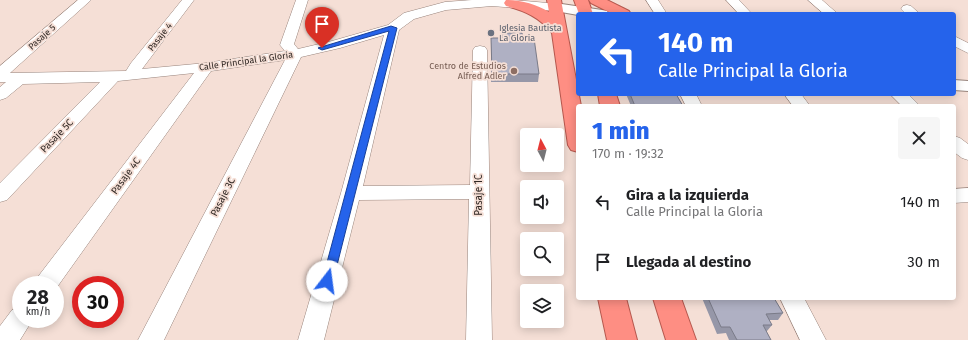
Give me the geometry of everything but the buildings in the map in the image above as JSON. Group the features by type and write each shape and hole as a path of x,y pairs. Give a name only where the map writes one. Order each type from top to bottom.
{"highway":[{"path":"511,3 526,0"},
{"path":"596,0 620,12"},
{"path":"511,3 528,7 541,13 548,18 558,31"},
{"path":"555,3 558,31 576,134"},
{"path":"612,300 622,340"},
{"path":"668,300 681,340"}],"street":[{"name":"Pasaje 5","path":"0,75 84,0"},
{"name":"Pasaje 4","path":"132,74 136,66 188,0"},
{"path":"295,54 288,45 302,0"},
{"path":"652,0 660,12"},
{"path":"732,0 744,12"},
{"path":"814,0 829,12"},
{"name":"Calle Principal la Gloria","path":"0,75 20,79 114,77 206,67 295,54 393,28 409,10 492,2 555,3"},
{"path":"555,3 584,8 596,12"},
{"path":"311,340 351,193 393,28"},
{"path":"956,41 968,49"},
{"name":"Pasaje 1C","path":"479,340 480,50"},
{"name":"Pasaje 3C","path":"151,340 295,54"},
{"name":"Pasaje 4C","path":"53,276 206,67"},
{"name":"Pasaje 5C","path":"0,195 114,77"},
{"path":"0,96 20,79"},
{"path":"956,84 968,86"},
{"path":"794,96 800,104"},
{"path":"900,96 910,104"},
{"path":"956,144 968,154"},
{"path":"351,193 480,192"},
{"path":"956,196 968,194"},
{"path":"793,300 813,340"},
{"path":"5,340 14,328"}],"place":[{"name":"Iglesia Bautista La Gloria","path":"491,33"},
{"name":"Centro de Estudios Alfred Adler","path":"514,71"}],"route":[{"path":"322,48 393,28 327,281"}]}
